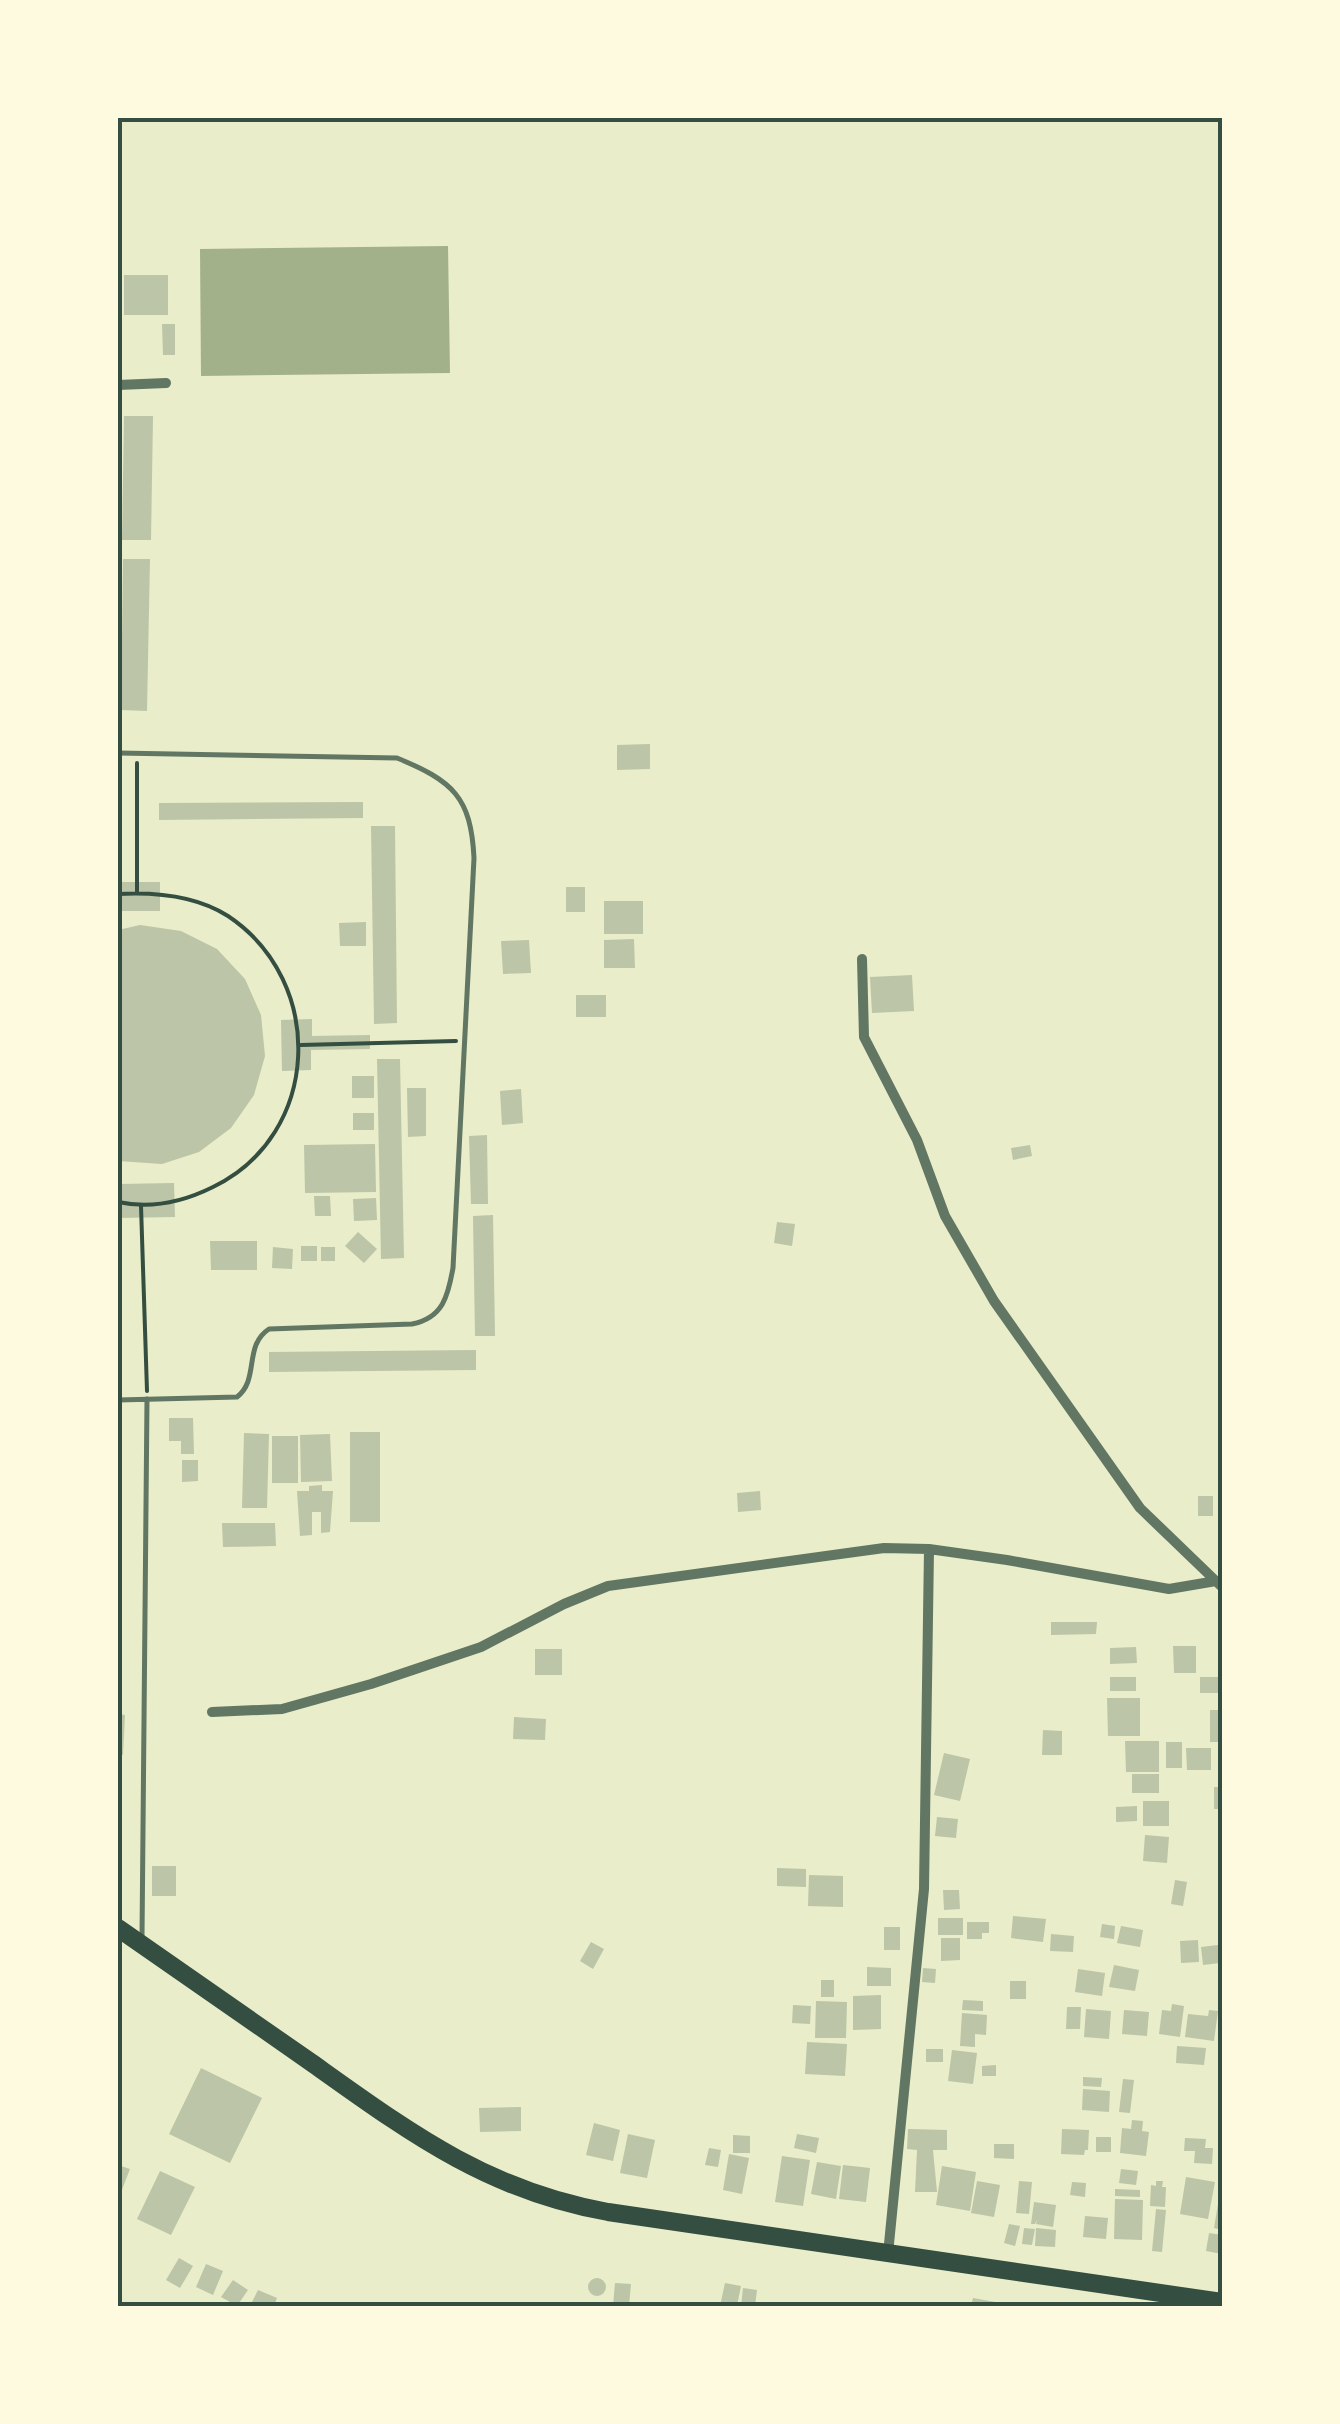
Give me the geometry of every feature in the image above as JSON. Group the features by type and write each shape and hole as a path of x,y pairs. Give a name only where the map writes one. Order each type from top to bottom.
{"highway":[{"path":"118,1928 413,2133 500,2182 549,2200 1222,2302"}],"street":[{"path":"118,385 166,383"},
{"path":"862,959 864,1037 917,1140 945,1216 994,1301 1140,1508 1219,1584"},
{"path":"212,1712 282,1710 371,1684 481,1647 608,1586 884,1548 929,1549 1169,1589 1219,1584"},
{"path":"888,2254 924,1889 929,1549"}],"lane":[{"path":"118,753 397,758 428,770 452,786 465,808 473,843 454,1268 444,1306 433,1317 412,1324 268,1330 254,1342 247,1384 237,1397 118,1400"},
{"path":"142,1945 148,1399"}],"path":[{"path":"136,752 137,893"},
{"path":"118,894 180,896 228,916 266,950 291,994 301,1045 293,1096 270,1141 234,1177 188,1200 141,1206 118,1202"},
{"path":"301,1045 466,1040"},
{"path":"141,1206 148,1399"}],"shaded area":[{"path":"448,246 450,373 201,376 200,249"}],"building":[{"path":"124,275 168,275 168,315 124,315"},
{"path":"162,324 175,324 175,355 163,355"},
{"path":"124,416 153,416 151,540 122,540"},
{"path":"123,559 150,559 147,711 121,710"},
{"path":"650,744 650,769 617,770 617,745"},
{"path":"363,802 363,818 159,820 159,803"},
{"path":"371,826 395,826 397,1023 374,1024"},
{"path":"118,882 160,882 160,911 118,911"},
{"path":"566,887 585,887 585,912 566,912"},
{"path":"604,901 643,901 643,934 604,934"},
{"path":"366,922 366,946 340,946 339,923"},
{"path":"140,925 181,931 217,949 245,979 261,1015 265,1056 254,1095 231,1128 199,1152 162,1164 118,1161 118,930"},
{"path":"634,939 635,968 604,968 604,940"},
{"path":"529,940 531,973 503,974 501,941"},
{"path":"912,975 914,1011 872,1013 870,977"},
{"path":"576,995 606,995 606,1017 576,1017"},
{"path":"312,1019 312,1036 370,1035 370,1049 311,1050 311,1070 282,1071 281,1020"},
{"path":"377,1059 400,1059 404,1258 381,1259"},
{"path":"352,1076 374,1076 374,1098 352,1098"},
{"path":"407,1088 426,1088 426,1136 408,1137"},
{"path":"521,1089 523,1123 502,1125 500,1091"},
{"path":"353,1113 374,1113 374,1130 353,1130"},
{"path":"487,1135 488,1204 471,1204 469,1136"},
{"path":"375,1144 376,1192 305,1193 304,1145"},
{"path":"1030,1145 1032,1156 1013,1160 1011,1148"},
{"path":"174,1183 175,1217 118,1218 118,1184"},
{"path":"314,1196 330,1196 331,1216 315,1216"},
{"path":"376,1198 377,1220 354,1221 353,1199"},
{"path":"493,1215 495,1336 475,1336 473,1216"},
{"path":"777,1222 795,1224 792,1246 774,1243"},
{"path":"358,1232 377,1249 364,1263 345,1246"},
{"path":"210,1241 257,1241 257,1270 211,1270"},
{"path":"301,1246 317,1246 317,1261 301,1261"},
{"path":"273,1247 293,1249 292,1269 272,1268"},
{"path":"321,1247 335,1247 335,1261 321,1261"},
{"path":"476,1350 476,1370 269,1372 269,1352"},
{"path":"169,1418 193,1418 194,1454 181,1454 181,1441 169,1441"},
{"path":"350,1432 380,1432 380,1522 350,1522"},
{"path":"244,1433 269,1434 267,1508 242,1508"},
{"path":"330,1434 332,1481 301,1482 300,1435"},
{"path":"272,1436 298,1436 298,1483 272,1483"},
{"path":"182,1460 198,1460 198,1481 182,1482"},
{"path":"322,1485 322,1491 333,1491 330,1532 321,1533 321,1512 312,1512 312,1535 300,1536 297,1491"},
{"path":"760,1491 761,1510 738,1512 737,1493"},
{"path":"1198,1496 1213,1496 1213,1516 1198,1516"},
{"path":"222,1523 275,1523 276,1546 223,1547"},
{"path":"1051,1622 1097,1622 1096,1634 1051,1635"},
{"path":"1173,1646 1196,1646 1196,1673 1174,1673"},
{"path":"1136,1647 1137,1663 1110,1664 1110,1648"},
{"path":"535,1649 562,1649 562,1675 535,1675"},
{"path":"1110,1677 1136,1677 1136,1691 1110,1691"},
{"path":"1200,1677 1222,1677 1222,1693 1200,1693"},
{"path":"1107,1698 1140,1698 1140,1736 1108,1736"},
{"path":"1210,1710 1222,1710 1222,1742 1210,1742"},
{"path":"118,1714 125,1715 123,1755 118,1755"},
{"path":"514,1717 546,1719 545,1740 513,1739"},
{"path":"1043,1730 1062,1731 1062,1755 1042,1755"},
{"path":"1125,1741 1159,1741 1159,1772 1126,1772"},
{"path":"1166,1742 1182,1742 1182,1768 1166,1768"},
{"path":"1186,1748 1211,1748 1211,1770 1187,1770"},
{"path":"944,1753 970,1759 960,1801 934,1795"},
{"path":"1132,1774 1159,1774 1159,1793 1132,1793"},
{"path":"1214,1787 1222,1787 1222,1809 1214,1809"},
{"path":"1143,1801 1169,1801 1169,1826 1143,1826"},
{"path":"1137,1806 1137,1821 1116,1822 1116,1807"},
{"path":"937,1817 958,1819 956,1838 935,1836"},
{"path":"1145,1835 1169,1837 1167,1863 1143,1861"},
{"path":"152,1866 176,1866 176,1896 152,1896"},
{"path":"777,1868 806,1869 806,1887 777,1886"},
{"path":"809,1875 843,1876 843,1907 808,1906"},
{"path":"1175,1880 1187,1882 1183,1906 1171,1904"},
{"path":"943,1890 959,1890 960,1909 944,1910"},
{"path":"1013,1916 1046,1919 1043,1942 1011,1938"},
{"path":"938,1918 963,1918 963,1935 938,1935"},
{"path":"967,1922 989,1922 989,1933 982,1933 982,1939 967,1939"},
{"path":"1102,1924 1115,1926 1114,1939 1100,1937"},
{"path":"1121,1926 1143,1930 1140,1947 1117,1943"},
{"path":"884,1927 900,1927 900,1950 884,1950"},
{"path":"1051,1934 1074,1936 1073,1952 1050,1951"},
{"path":"941,1938 960,1938 960,1960 941,1961"},
{"path":"1198,1940 1199,1962 1181,1963 1180,1941"},
{"path":"591,1942 604,1949 593,1969 580,1961"},
{"path":"1218,1945 1220,1963 1203,1965 1201,1947"},
{"path":"1114,1965 1139,1970 1135,1991 1109,1987"},
{"path":"867,1967 891,1968 891,1986 867,1986"},
{"path":"923,1968 936,1969 935,1983 922,1982"},
{"path":"1078,1969 1105,1973 1102,1996 1075,1992"},
{"path":"821,1980 834,1980 834,1997 821,1997"},
{"path":"1010,1981 1026,1981 1026,1999 1010,1999"},
{"path":"881,1995 881,2029 853,2030 853,1996"},
{"path":"963,2000 983,2001 983,2011 962,2010"},
{"path":"816,2001 847,2002 846,2038 815,2038"},
{"path":"1172,2004 1184,2006 1180,2037 1159,2034 1162,2010 1171,2011"},
{"path":"793,2005 811,2006 810,2024 792,2023"},
{"path":"1067,2007 1081,2007 1080,2029 1066,2029"},
{"path":"1086,2009 1111,2011 1109,2039 1084,2037"},
{"path":"1124,2010 1149,2012 1147,2036 1122,2034"},
{"path":"1209,2010 1218,2011 1214,2041 1185,2037 1188,2014 1208,2016"},
{"path":"962,2013 987,2015 986,2035 975,2034 975,2047 960,2046"},
{"path":"807,2042 847,2044 845,2076 805,2074"},
{"path":"1177,2046 1206,2048 1204,2065 1176,2063"},
{"path":"926,2049 943,2049 943,2062 926,2062"},
{"path":"952,2050 977,2053 973,2084 948,2081"},
{"path":"996,2065 996,2076 982,2076 982,2066"},
{"path":"201,2068 262,2098 230,2163 169,2134"},
{"path":"1083,2077 1102,2078 1101,2087 1083,2086"},
{"path":"1123,2079 1134,2080 1130,2113 1119,2112"},
{"path":"1083,2089 1110,2091 1109,2112 1082,2110"},
{"path":"521,2107 521,2131 480,2132 479,2108"},
{"path":"1132,2120 1143,2121 1142,2131 1149,2132 1146,2156 1120,2153 1122,2128 1131,2129"},
{"path":"594,2123 620,2130 613,2161 586,2155"},
{"path":"908,2129 947,2130 947,2150 933,2150 937,2192 915,2192 917,2150 907,2149"},
{"path":"1062,2129 1089,2130 1084,2155 1061,2154"},
{"path":"628,2134 655,2140 647,2178 620,2173"},
{"path":"797,2134 819,2138 816,2153 794,2148"},
{"path":"733,2135 750,2136 750,2153 733,2153"},
{"path":"1096,2137 1111,2137 1111,2152 1096,2152"},
{"path":"1185,2138 1206,2139 1205,2148 1213,2148 1212,2164 1194,2163 1195,2151 1184,2151"},
{"path":"994,2144 1014,2144 1014,2159 994,2158"},
{"path":"709,2148 721,2150 718,2167 705,2165"},
{"path":"729,2154 749,2158 742,2194 723,2190"},
{"path":"782,2156 810,2160 803,2206 775,2202"},
{"path":"817,2162 841,2166 836,2199 811,2194"},
{"path":"118,2165 130,2169 118,2200"},
{"path":"843,2165 870,2168 866,2202 839,2199"},
{"path":"942,2166 976,2172 970,2211 936,2205"},
{"path":"1121,2169 1138,2171 1136,2185 1119,2183"},
{"path":"160,2171 195,2187 171,2235 137,2219"},
{"path":"1186,2177 1215,2182 1208,2219 1180,2214"},
{"path":"977,2181 1000,2185 994,2217 971,2213"},
{"path":"1019,2181 1032,2182 1029,2214 1016,2213"},
{"path":"1156,2181 1163,2181 1162,2187 1166,2187 1165,2207 1150,2206 1151,2185 1156,2186"},
{"path":"1072,2182 1086,2183 1085,2197 1070,2195"},
{"path":"1115,2189 1140,2190 1140,2197 1115,2196"},
{"path":"1219,2198 1222,2199 1222,2230 1214,2228"},
{"path":"1115,2199 1143,2200 1142,2240 1114,2239"},
{"path":"1034,2202 1056,2205 1053,2227 1036,2224 1037,2220 1031,2224"},
{"path":"1156,2209 1166,2210 1162,2252 1152,2251"},
{"path":"1085,2216 1108,2218 1106,2239 1083,2237"},
{"path":"1009,2224 1020,2226 1015,2246 1004,2243"},
{"path":"1024,2228 1035,2229 1032,2245 1022,2244"},
{"path":"1036,2228 1056,2230 1055,2247 1035,2246"},
{"path":"1209,2233 1222,2235 1222,2254 1206,2251"},
{"path":"179,2258 193,2266 180,2288 166,2280"},
{"path":"206,2264 223,2271 213,2295 196,2287"},
{"path":"597,2278 606,2287 597,2296 588,2287"},
{"path":"233,2280 248,2290 237,2306 221,2297"},
{"path":"615,2283 631,2284 629,2306 613,2306"},
{"path":"725,2283 741,2286 737,2306 720,2306"},
{"path":"743,2288 757,2290 755,2306 741,2306"},
{"path":"258,2290 277,2298 274,2306 250,2306"},
{"path":"973,2298 1001,2303 971,2306"}]}
